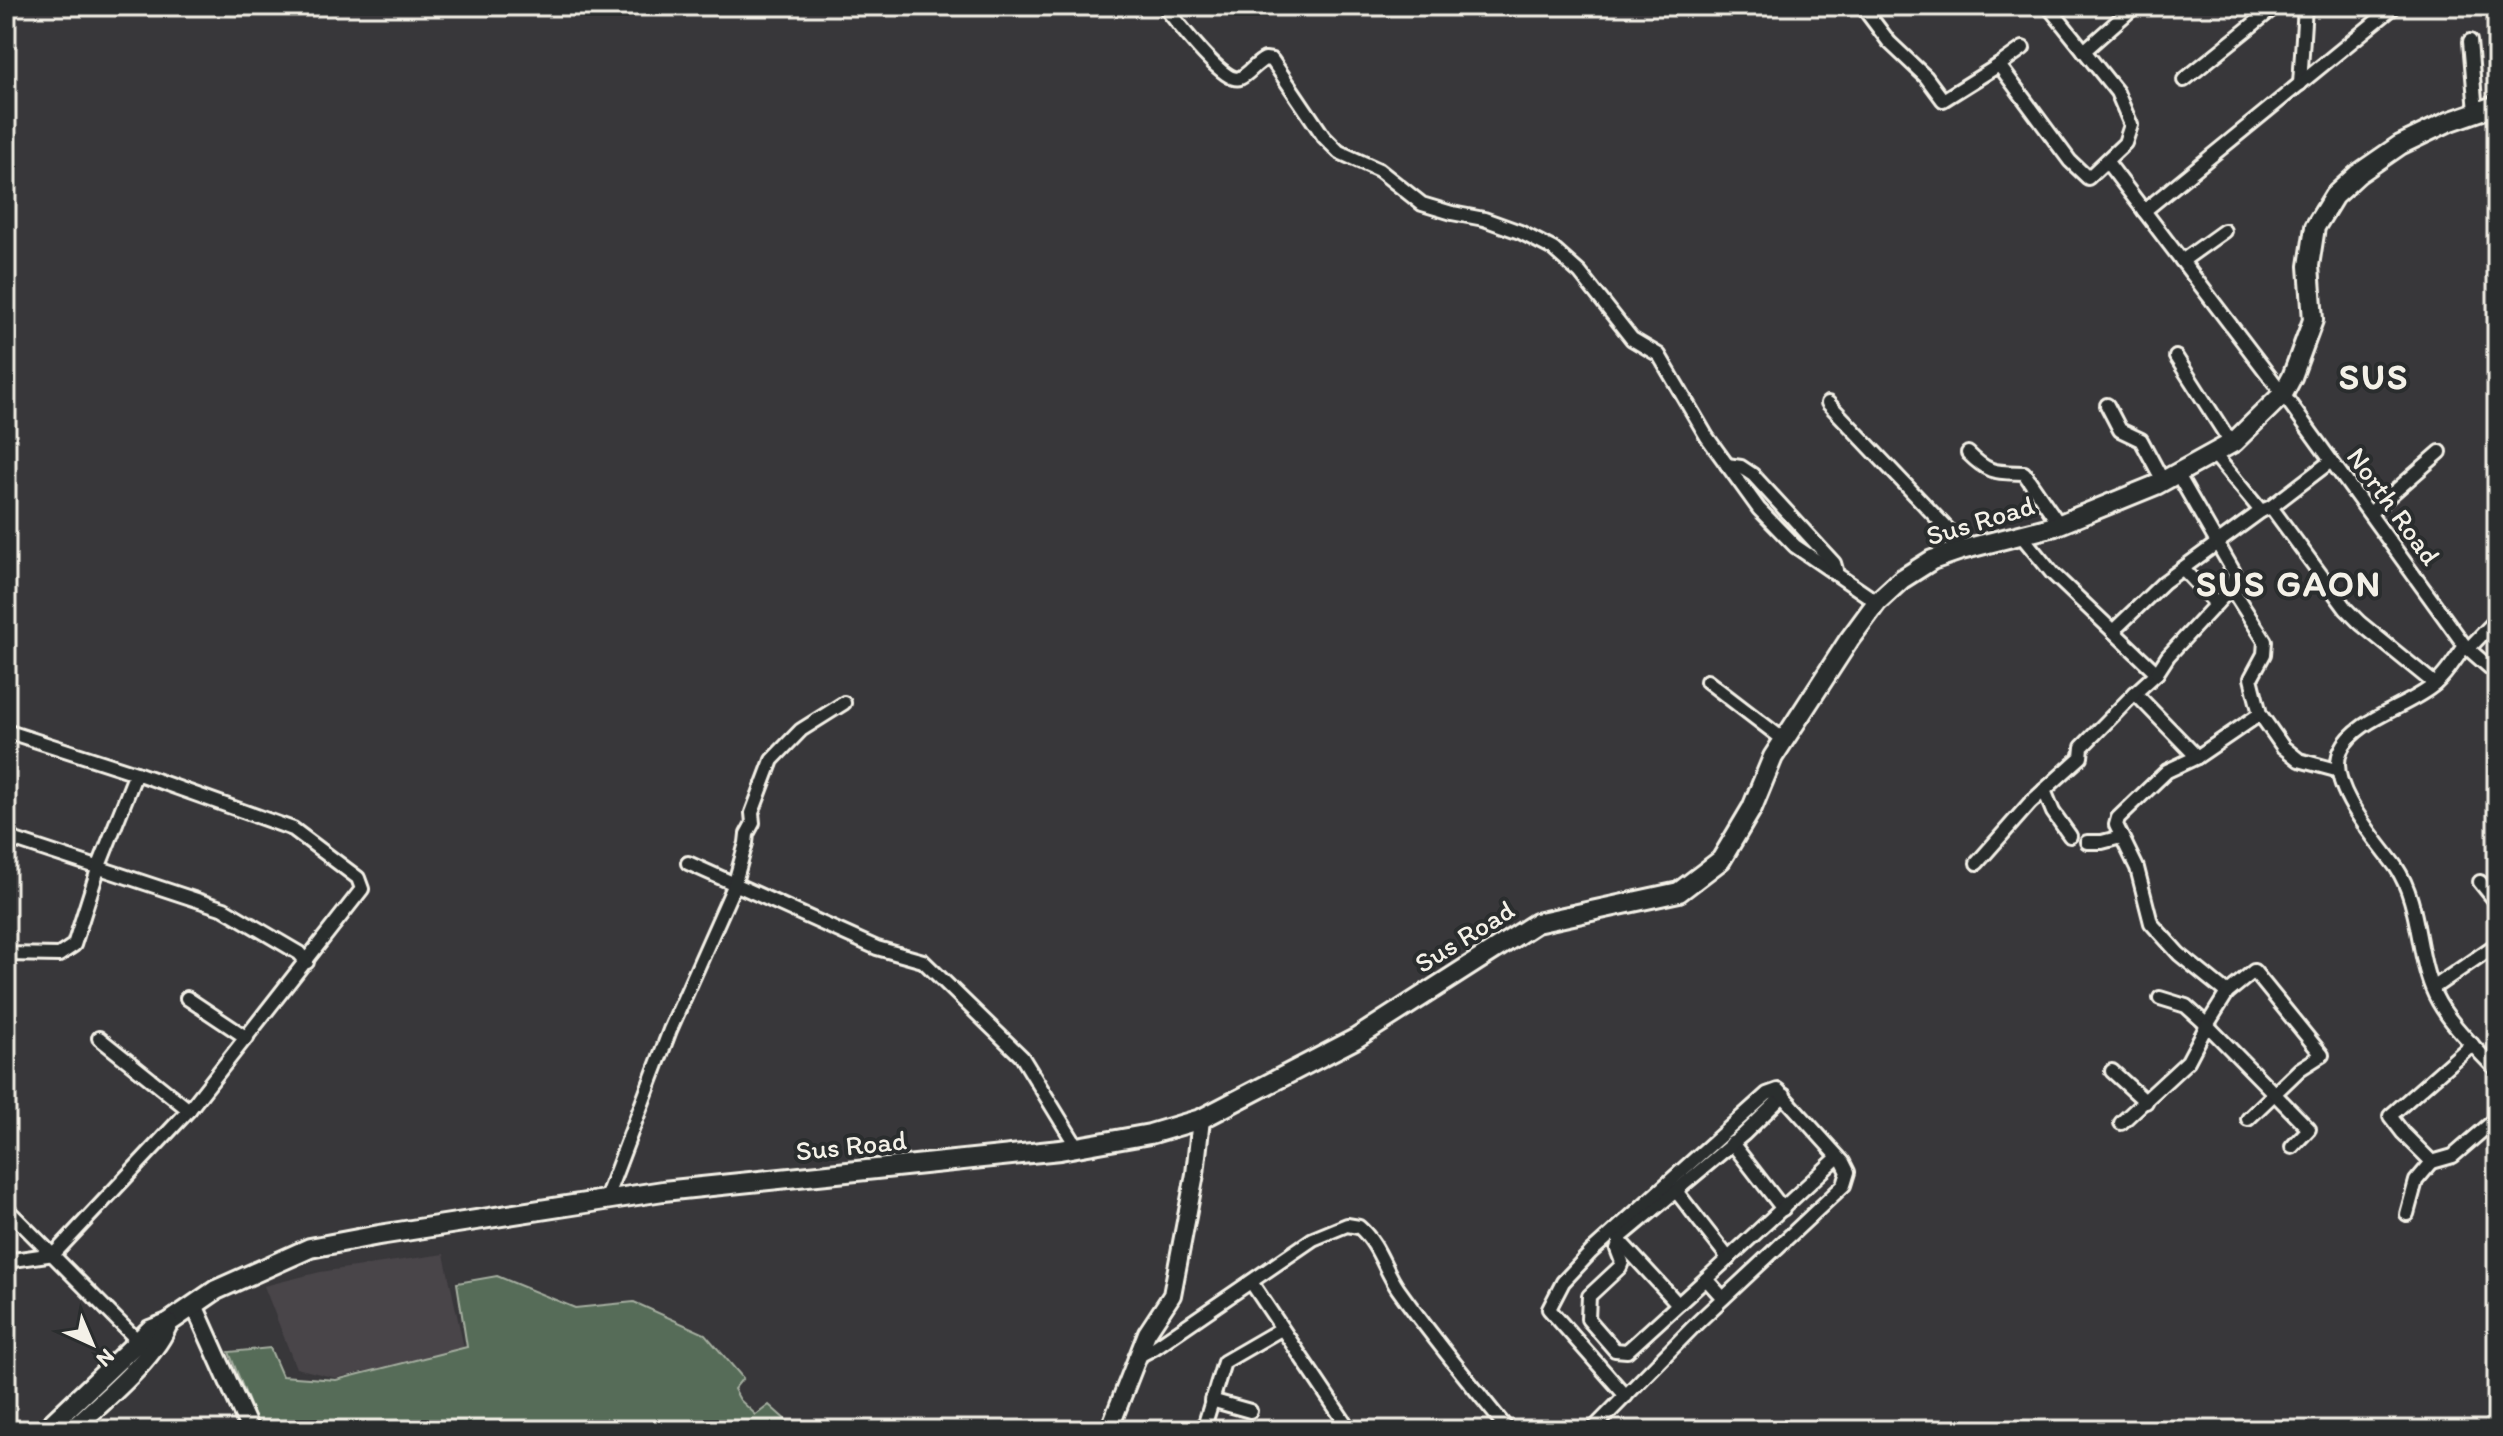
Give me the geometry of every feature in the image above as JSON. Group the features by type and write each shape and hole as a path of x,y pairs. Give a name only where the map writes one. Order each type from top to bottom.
{"main road":[{"name":"Sus Road","path":"45,1430 150,1330 168,1323 216,1290 310,1248 663,1191 1077,1147 1150,1134 1201,1119 1355,1039 1536,923 1679,892 1721,860 1752,808 1773,757 1877,602 1902,579 1921,567 1961,550 2059,524 2170,477 2231,443 2283,394 2313,320 2309,266 2315,227 2334,196 2358,174 2400,145 2497,105"},
{"name":"Sus Road","path":"72,1430 147,1356 163,1337 168,1323"}],"street":[{"path":"1164,6 1219,70 1230,78 1240,78 1265,59 1272,60 1324,137 1339,152 1379,170 1422,204 1484,219 1520,232 1553,249 1580,273 1632,339 1659,355 1707,437 1759,509 1795,546 1877,602"},
{"path":"1862,6 1889,42 1926,77 1943,100 2023,48"},
{"path":"1999,65 2063,152 2088,178 2125,143 2131,125 2117,92 2048,6"},
{"path":"2084,51 2135,6"},
{"path":"2184,80 2262,10 2276,6"},
{"path":"2300,84 2305,6"},
{"path":"2144,211 2395,6"},
{"path":"2470,41 2476,112"},
{"name":"North Road","path":"2107,162 2283,394 2467,647 2497,674"},
{"path":"2182,261 2224,231"},
{"path":"2176,357 2231,443"},
{"path":"1828,403 1957,539 1961,550"},
{"path":"1977,863 2044,790 2081,757 2082,747 2157,673 2168,656 2231,588 2235,574 2218,544 2170,477 2141,440 2120,430 2107,405"},
{"path":"2370,513 2440,452"},
{"path":"1968,453 1983,468 1995,473 2024,473 2059,524"},
{"path":"2213,453 2266,509 2346,609 2435,684"},
{"path":"2113,631 2164,582 2331,461"},
{"path":"2020,534 2052,573 2157,673"},
{"path":"2183,569 2216,604"},
{"path":"2231,588 2265,641 2264,654 2251,678 2260,714 2283,747 2299,760 2336,770"},
{"path":"2497,619 2435,684 2397,709 2354,731 2340,751 2336,770 2369,835 2406,885 2433,988 2450,1018 2497,1071"},
{"path":"1707,681 1784,740"},
{"path":"2135,693 2197,757"},
{"path":"605,1201 670,1030 734,886 747,834 753,823 752,813 772,760 801,730 844,703"},
{"path":"2227,993 2179,954 2151,923 2137,868 2117,828 2118,818 2167,771 2197,757 2260,714"},
{"path":"6,731 293,829 358,878 362,885 360,893 307,962 189,1110 54,1254 6,1261"},
{"path":"2316,763 2340,751"},
{"path":"6,954 59,955 70,949 76,940 99,866 136,773"},
{"path":"2044,790 2053,812 2070,836"},
{"path":"6,837 224,909 299,953 307,962"},
{"path":"2087,842 2121,837"},
{"path":"688,863 877,948 923,961 1022,1057 1077,1147"},
{"path":"2480,882 2497,903"},
{"path":"2433,988 2494,946"},
{"path":"2121,1123 2188,1061 2227,993 2254,971 2322,1055 2300,1069 2248,1119"},
{"path":"187,998 247,1038"},
{"path":"2160,998 2186,1006 2309,1129 2292,1147"},
{"path":"99,1038 189,1110"},
{"path":"2432,1162 2390,1116 2472,1044"},
{"path":"2112,1071 2146,1102"},
{"path":"1592,1430 1626,1396 1723,1298 1844,1185 1848,1172 1838,1157 1778,1090 1767,1094 1591,1252 1563,1282 1549,1309 1626,1396"},
{"path":"1784,1095 1619,1240 1617,1249 1622,1262 1589,1296 1588,1319 1615,1350 1627,1351 1838,1157"},
{"path":"2407,1214 2416,1181 2432,1162 2453,1156 2497,1118"},
{"path":"1109,1430 1135,1358 1172,1295 1195,1174 1201,1119"},
{"path":"1732,1143 1783,1209"},
{"path":"1676,1191 1729,1259"},
{"path":"6,1208 138,1341"},
{"path":"1135,1358 1289,1254 1331,1230 1347,1225 1359,1227 1377,1249 1405,1299 1508,1430"},
{"path":"1619,1240 1678,1304"},
{"path":"1706,1279 1723,1298"},
{"path":"1251,1282 1350,1430"},
{"path":"194,1305 250,1430"},
{"path":"1203,1430 1224,1362 1281,1329"},
{"path":"1211,1400 1250,1411"}],"shaded area":[{"path":"444,1254 464,1348 336,1378 296,1368 264,1286 320,1272"}],"green space":[{"path":"497,1276 575,1308 634,1302 705,1334 743,1378 734,1389 740,1400 756,1415 769,1405 797,1430 260,1430 229,1352 270,1348 282,1376 336,1380 467,1347 457,1283"}],"district":[{"name":"SUS","path":"2374,376"},
{"name":"SUS GAON","path":"2289,583"}]}
